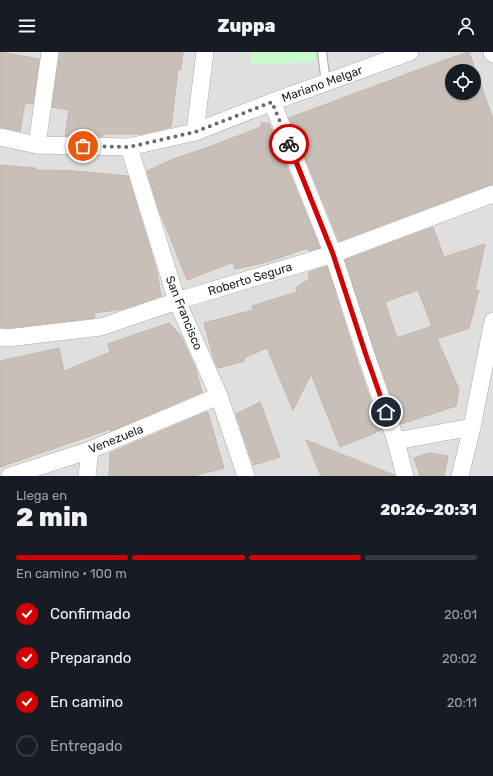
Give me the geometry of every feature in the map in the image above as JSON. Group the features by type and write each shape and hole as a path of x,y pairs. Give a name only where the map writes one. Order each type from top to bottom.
{"street":[{"path":"37,145 50,52"},
{"path":"195,132 205,52"},
{"name":"Mariano Melgar","path":"0,138 37,145 129,147 195,132 272,102 410,52"},
{"path":"272,102 333,254 396,441 405,476"},
{"name":"San Francisco","path":"129,147 177,301 219,396 246,476"},
{"name":"Roberto Segura","path":"0,338 101,327 177,301 333,254 493,194"},
{"path":"460,476 472,427 493,321"},
{"name":"Venezuela","path":"10,476 90,450 219,396"},
{"path":"396,441 472,427"},
{"path":"87,476 90,450"}],"lane":[{"path":"322,52 326,83"}],"shaded area":[{"path":"0,52 493,52 493,476 0,476"}],"green space":[{"path":"251,52 315,52 316,62 251,65"}],"building":[{"path":"0,52 39,59 33,104 25,103 20,131 0,127"},
{"path":"60,52 183,52 181,70 178,70 171,127 141,134 65,136 69,110 52,107"},
{"path":"469,52 473,64 445,64 445,100 481,100 481,86 493,119 493,184 339,241 289,118"},
{"path":"261,123 269,123 320,248 308,251 308,248 267,262 235,269 233,262 187,280 158,207 147,171 171,160 261,127"},
{"path":"0,165 36,168 36,170 75,171 128,176 157,272 161,296 123,309 94,313 95,318 7,328 0,327"},
{"path":"433,227 444,257 485,244 475,291 479,290 469,328 437,339 459,389 456,406 401,424 375,352 345,260","holes":["418,290 432,326 397,338 385,302"]},
{"path":"327,266 356,358 381,430 340,447 311,374 293,410 267,348 244,358 245,361 218,368 214,360 204,323 253,310 252,306 297,292 296,288 309,279 309,272"},
{"path":"169,323 181,336 197,372 202,392 111,431 111,429 0,467 0,361 59,348 64,371 110,352 108,344"},
{"path":"260,402 280,457 254,465 236,414"},
{"path":"207,412 224,468 193,476 109,476 110,453"},
{"path":"306,440 394,475 394,476 321,476"},
{"path":"429,453 448,456 444,476 420,476 414,458"}],"way so far":[{"path":"83,146 129,147 195,132 272,102 289,144"}],"route":[{"path":"289,144 333,254 386,412"}]}
